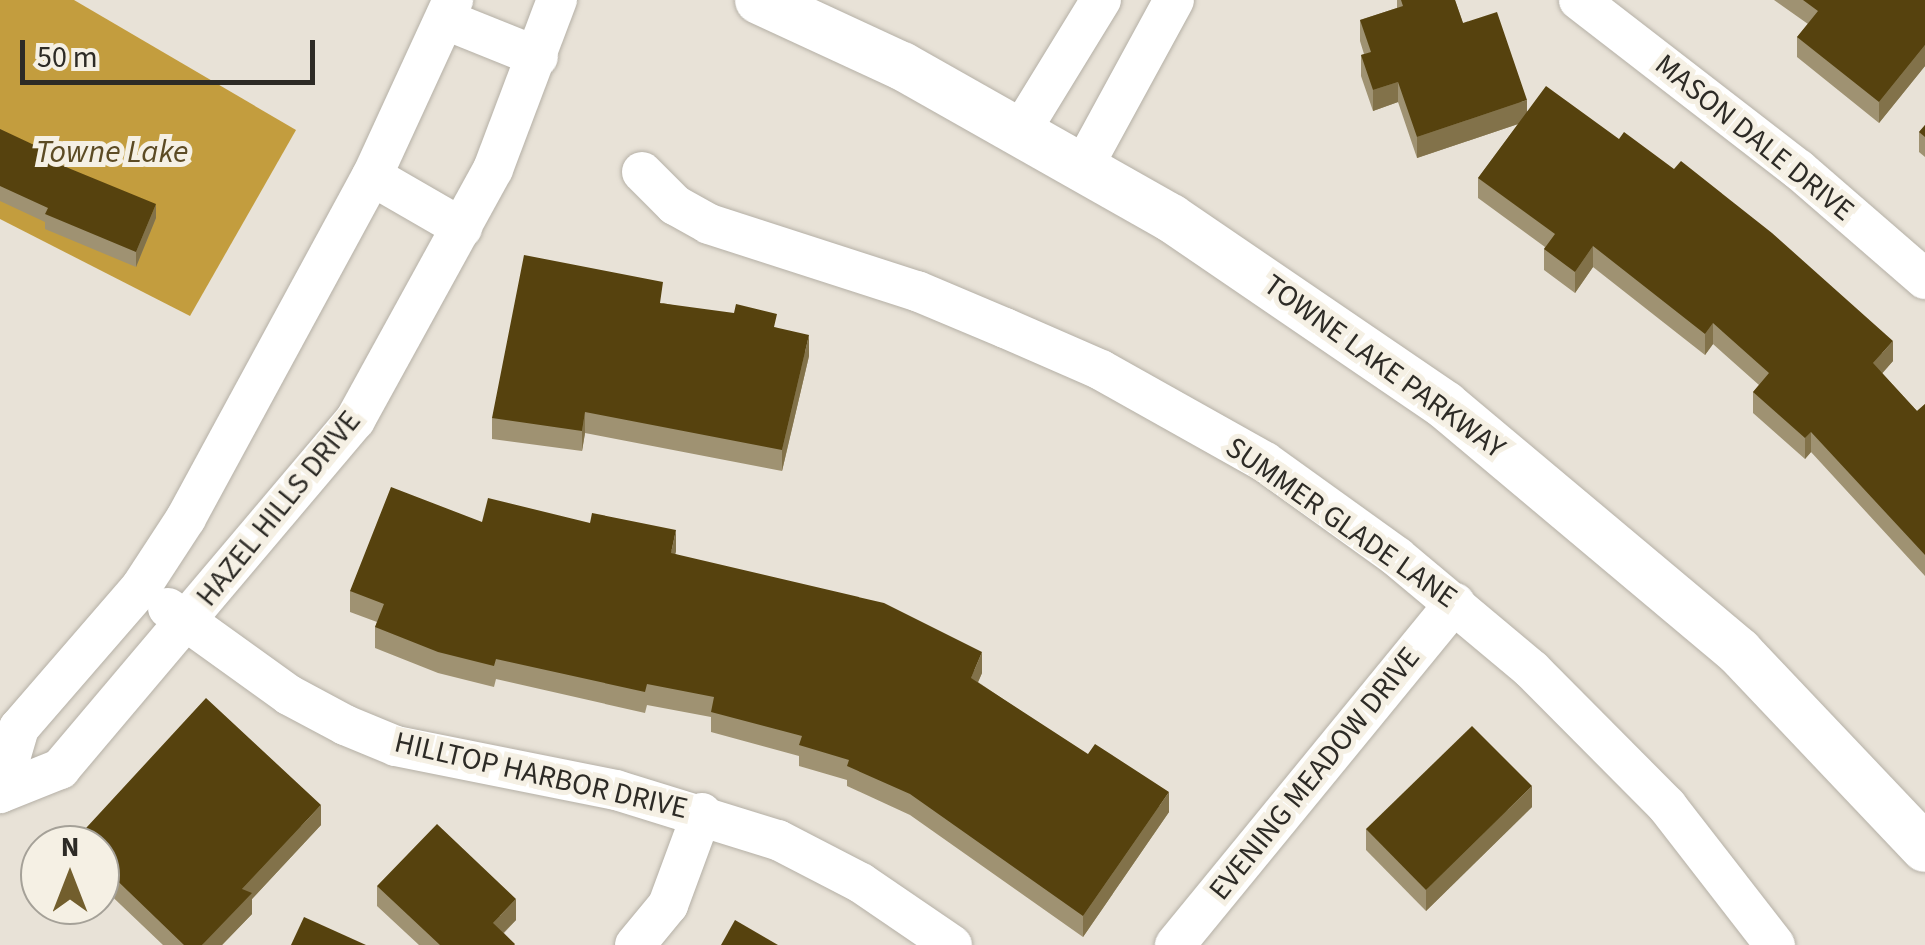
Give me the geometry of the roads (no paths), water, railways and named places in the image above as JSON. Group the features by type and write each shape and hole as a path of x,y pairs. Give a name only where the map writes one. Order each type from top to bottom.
{"street":[{"name":"HAZEL HILLS DRIVE","path":"0,793 60,769 355,420 462,228 538,57 557,0"},
{"name":"TOWNE LAKE PARKWAY","path":"759,0 1083,167 1308,308 1444,405 1576,511 1739,652 1925,848"},
{"path":"1020,132 1101,0"},
{"path":"1083,167 1174,0"},
{"name":"MASON DALE DRIVE","path":"1579,0 1798,169 1925,279"},
{"name":"HAZEL HILLS DRIVE","path":"0,793 19,728 141,587 372,176 450,10"},
{"path":"450,10 538,57"},
{"name":"SUMMER GLADE LANE","path":"642,172 675,205 722,229 917,292 1101,370 1264,462 1455,603 1612,746 1776,945"},
{"path":"372,176 462,228"},
{"name":"HILLTOP HARBOR DRIVE","path":"141,587 290,695 396,746 702,813 778,840 861,883 952,945"},
{"name":"EVENING MEADOW DRIVE","path":"1175,945 1455,603"},
{"path":"635,945 668,905 702,813"}],"water":[{"name":"Towne Lake","path":"0,0 74,0 296,130 190,316 0,219"}]}
